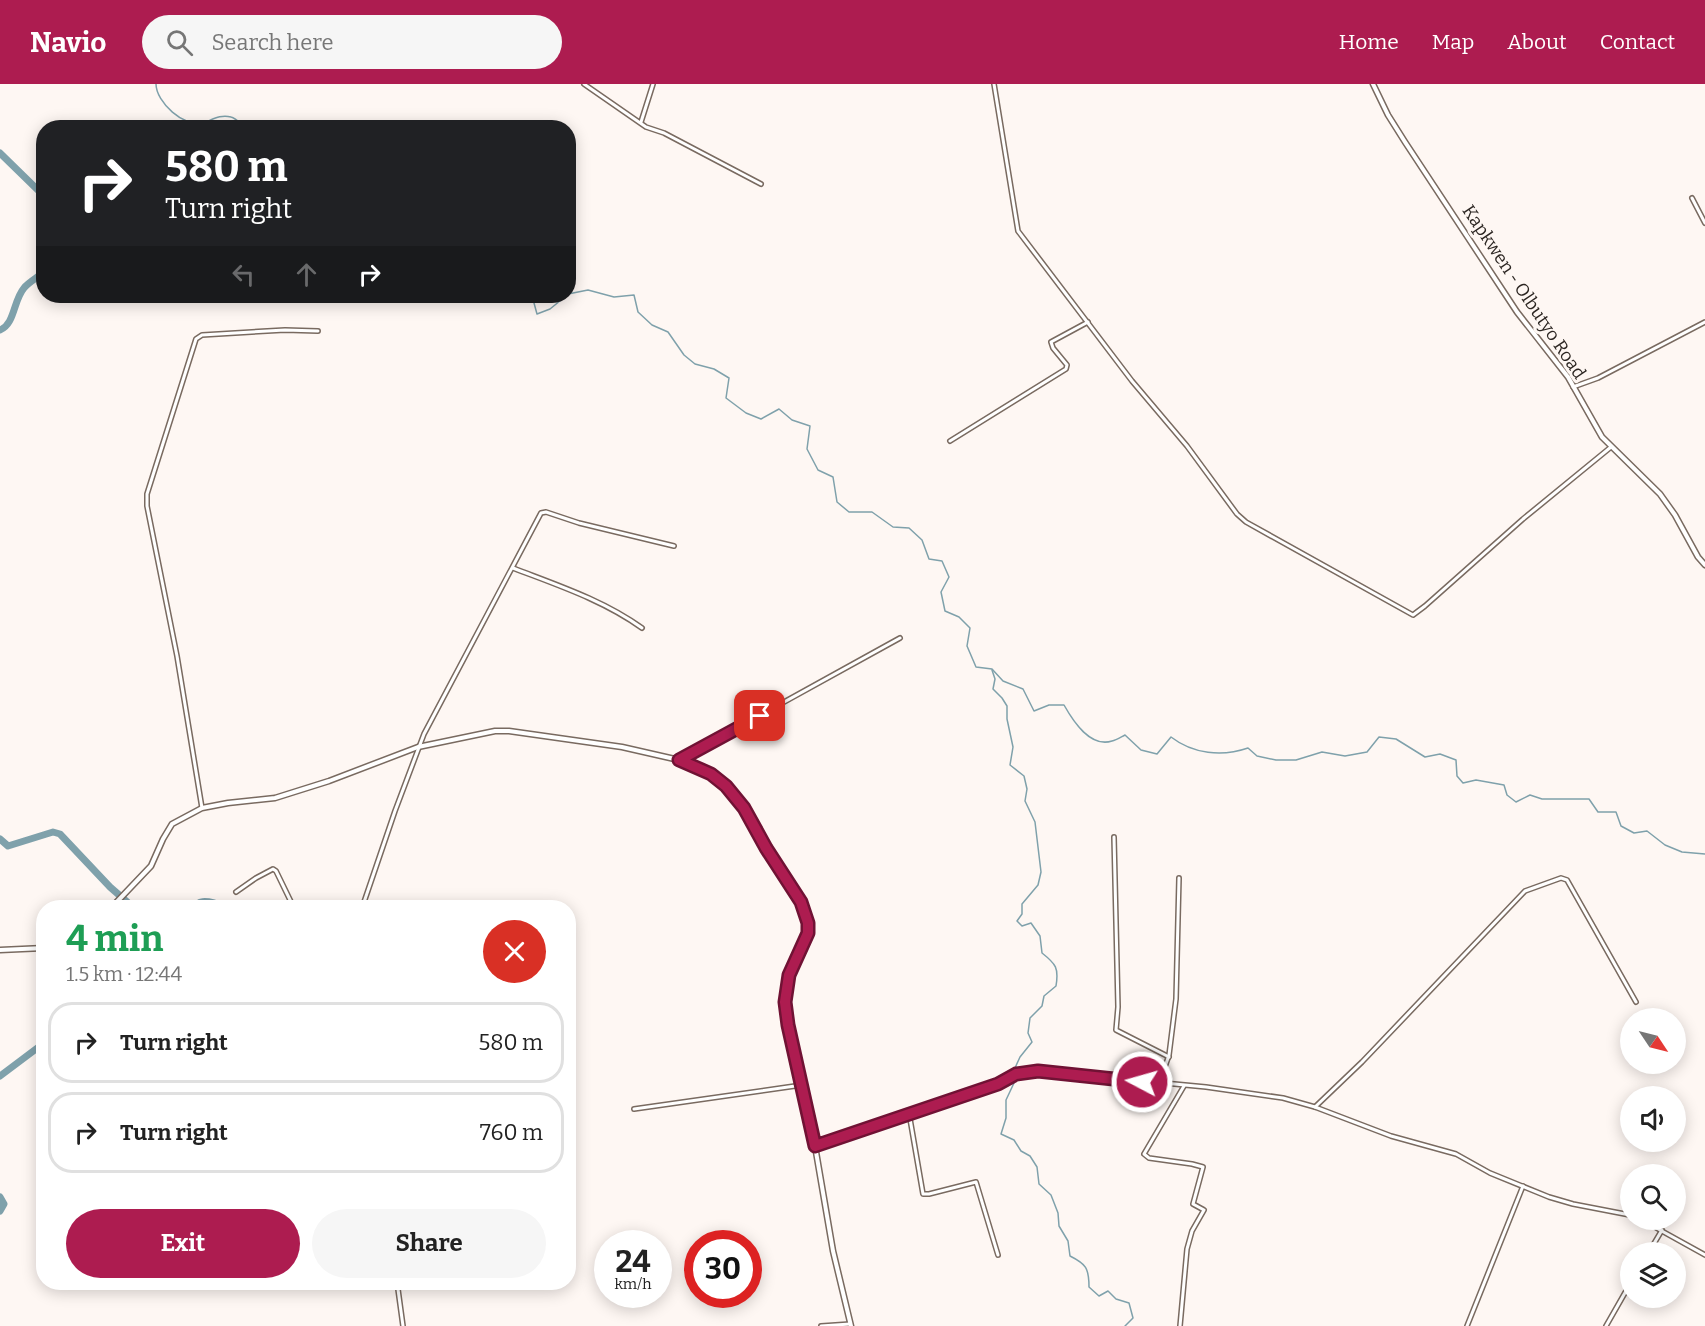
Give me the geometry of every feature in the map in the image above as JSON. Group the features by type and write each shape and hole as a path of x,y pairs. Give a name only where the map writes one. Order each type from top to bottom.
{"street":[{"path":"584,84 642,123 761,184"},
{"path":"642,123 653,84"},
{"path":"994,84 1018,231 1140,392 1187,446 1243,520 1410,614 1416,613 1523,519 1611,447"},
{"name":"Kapkwen - Olbutyo Road","path":"1373,84 1388,116 1517,312 1556,360 1594,426 1611,447 1660,494 1705,565"},
{"path":"1692,198 1705,223"},
{"path":"1573,387 1598,378 1705,321"},
{"path":"950,441 1067,369 1067,365 1051,342 1088,322"},
{"path":"202,808 177,656 147,506 147,494 196,339 205,335 285,330 318,331"},
{"path":"365,900 418,747 543,512 674,546"},
{"path":"513,568 593,599 624,615 642,628"},
{"path":"679,760 900,638"},
{"path":"118,900 154,863 163,838 172,824 202,808 284,795 329,782 418,747 502,731 622,747 679,760 711,774 726,786 744,808 766,848 801,902 808,923 808,933 789,975 785,1002 815,1146 833,1251 850,1325 821,1326"},
{"path":"1114,837 1118,1007 1116,1030 1169,1057"},
{"path":"236,892 273,869 290,900"},
{"path":"1159,1084 1169,1057 1176,999 1179,878"},
{"path":"1315,1107 1362,1062 1532,886 1562,878 1567,880 1636,1002"},
{"path":"0,950 36,948"},
{"path":"815,1146 998,1084 1016,1074 1054,1073 1283,1098 1315,1107 1391,1136 1456,1154 1490,1173 1549,1197 1620,1213"},
{"path":"634,1110 802,1085"},
{"path":"1180,1326 1186,1249 1192,1231 1204,1210 1193,1204 1203,1167 1149,1158 1144,1154 1184,1086"},
{"path":"909,1113 922,1193 929,1194 976,1182 998,1255"},
{"path":"1467,1326 1523,1186"},
{"path":"1654,1242 1662,1230 1705,1255"},
{"path":"398,1290 403,1326"},
{"path":"1606,1326 1620,1302"}],"waterway":[{"path":"156,84 157,91 166,106 184,120"},
{"path":"212,120 227,116 236,120"},
{"path":"0,153 36,188"},
{"path":"0,330 9,323 20,293 36,278"},
{"path":"576,292 588,290 614,297 634,295 638,312 652,325 668,332 684,355 695,364 714,369 729,378 726,398 746,413 761,419 779,409 792,420 810,426 807,449 818,470 833,477 837,502 849,512 872,512 893,527 909,528 922,540 929,559 942,561 949,577 941,592 945,611 959,617 970,628 967,646 976,667 992,669 1003,681 1023,689 1034,711 1049,705 1064,705 1083,732 1096,741 1112,741 1125,735 1141,750 1157,754 1171,737 1198,750 1218,753 1248,748 1257,756 1276,760 1296,760 1322,752 1345,756 1367,752 1379,737 1396,739 1425,757 1440,754 1456,760 1457,776 1463,783 1476,780 1504,785 1507,795 1516,802 1530,795 1542,799 1589,799 1598,812 1616,812 1621,826 1634,833 1647,831 1665,845 1682,852 1705,854"},
{"path":"534,303 537,314 557,303"},
{"path":"992,670 995,679 993,689 1007,706 1007,719 1013,747 1010,765 1024,776 1027,789 1025,801 1035,822 1041,872 1038,885 1022,904 1022,914 1017,921 1022,926 1031,923 1040,936 1042,953 1051,960 1057,971 1056,986 1044,996 1042,1006 1030,1018 1028,1033 1032,1042 1020,1057 1015,1068 1014,1083 1006,1100 1006,1118 1001,1134 1014,1140 1021,1151 1030,1156 1037,1167 1039,1184 1051,1195 1058,1213 1059,1226 1068,1241 1070,1256 1086,1267 1089,1287 1099,1296 1108,1291 1116,1299 1129,1303 1133,1318 1125,1326"},
{"path":"0,839 8,846 53,832 60,834 125,900"},
{"path":"0,1076 36,1049"},
{"path":"0,1197 4,1204 0,1211"}],"route":[{"path":"760,716 679,760 711,774 726,786 744,808 777,867 801,902 808,923 808,933 789,975 785,1002 815,1146 998,1084 1018,1073 1038,1071 1142,1082"}]}
